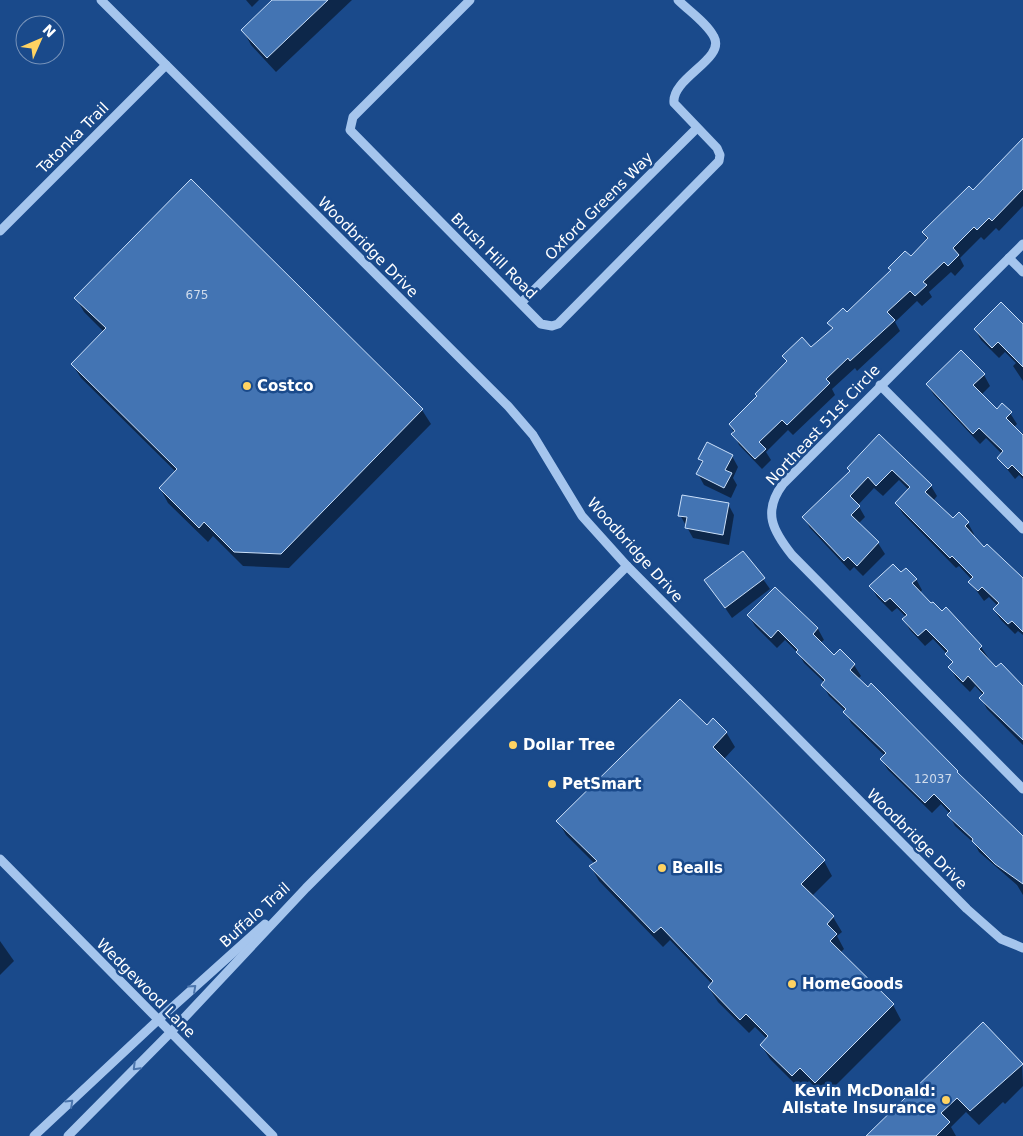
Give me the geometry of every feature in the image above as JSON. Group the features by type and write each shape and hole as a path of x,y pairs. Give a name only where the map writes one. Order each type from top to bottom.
{"street":[{"name":"Woodbridge Drive","path":"101,0 508,406 533,434 582,516 627,566 967,909 1001,939 1023,948"},
{"name":"Brush Hill Road","path":"470,0 353,117 350,130 543,324 552,326 558,324 717,166 720,157 719,151 697,128"},
{"path":"678,0 716,40 713,53 674,94 675,105 697,128"},
{"name":"Tatonka Trail","path":"0,231 166,65"},
{"name":"Oxford Greens Way","path":"521,303 697,128"},
{"name":"Northeast 51st Circle","path":"1023,244 783,484 774,495 772,524 777,536 792,555 1023,789"},
{"path":"1009,258 1023,272"},
{"path":"880,385 1023,529"},
{"path":"306,888 627,566"},
{"name":"Wedgewood Lane","path":"0,859 273,1136"},
{"name":"Buffalo Trail","path":"34,1136 157,1020 306,888"},
{"name":"Buffalo Trail","path":"68,1136 170,1033 306,888"}],"building":[{"path":"272,0 328,0 267,58 241,30"},
{"path":"1023,138 1023,189 992,221 989,218 977,230 974,227 953,248 959,255 948,266 944,262 923,282 927,285 915,296 910,291 887,312 895,320 850,361 848,358 826,379 830,383 787,425 782,420 759,442 766,449 755,459 731,434 735,431 729,424 757,396 755,394 787,361 782,356 802,337 811,347 833,328 827,323 843,308 847,312 891,270 888,268 905,251 911,256 928,238 922,232 969,186 973,190"},
{"name":"Costco","path":"191,179 423,409 281,554 234,552 204,522 199,528 159,488 177,469 71,364 106,328 74,298"},
{"path":"1001,302 1023,324 1023,367 998,342 992,348 974,329"},
{"path":"961,350 985,374 973,385 997,409 1002,403 1012,412 1006,418 1023,435 1023,476 1012,465 1008,469 997,458 1003,451 979,428 973,434 926,384"},
{"path":"879,434 932,485 925,492 953,518 959,512 969,522 965,526 984,547 987,544 1023,578 1023,632 1012,621 1008,624 993,609 999,603 982,587 978,591 968,582 973,577 952,556 950,558 895,503 910,487 892,470 876,486 868,477 850,496 860,506 851,515 879,542 857,566 848,557 844,561 802,517 850,471 847,468"},
{"path":"707,442 733,455 725,470 732,473 724,488 696,474 703,461 698,459"},
{"path":"682,495 729,503 723,535 685,528 687,517 678,516"},
{"path":"743,551 765,578 725,608 704,580"},
{"path":"893,564 901,572 906,568 917,579 912,583 931,603 933,602 942,611 946,607 982,646 979,649 996,667 1001,663 1023,686 1023,740 979,698 984,693 968,676 963,682 948,667 953,662 945,654 948,651 926,629 918,636 902,619 907,615 890,598 885,602 869,586"},
{"path":"775,587 818,628 813,634 834,655 840,649 855,664 850,670 868,687 871,683 957,772 1023,836 1023,884 995,864 972,841 973,839 947,815 951,811 934,794 925,803 880,759 886,753 843,712 846,709 821,685 825,680 796,652 798,650 778,630 771,638 747,615"},
{"path":"680,699 707,725 713,718 727,732 713,747 825,860 801,884 834,916 827,924 837,934 830,941 894,1004 815,1083 800,1068 792,1076 760,1045 768,1036 746,1014 740,1020 708,987 713,981 661,927 654,933 589,866 597,861 556,821"},
{"path":"983,1022 1023,1064 970,1111 957,1098 941,1113 950,1122 936,1136 866,1136"}],"place":[{"name":"Costco","path":"247,386"},
{"name":"Dollar Tree","path":"513,745"},
{"name":"PetSmart","path":"552,784"},
{"name":"Bealls","path":"662,868"},
{"name":"HomeGoods","path":"792,984"},
{"name":"Kevin McDonald: Allstate Insurance","path":"946,1100"}]}
